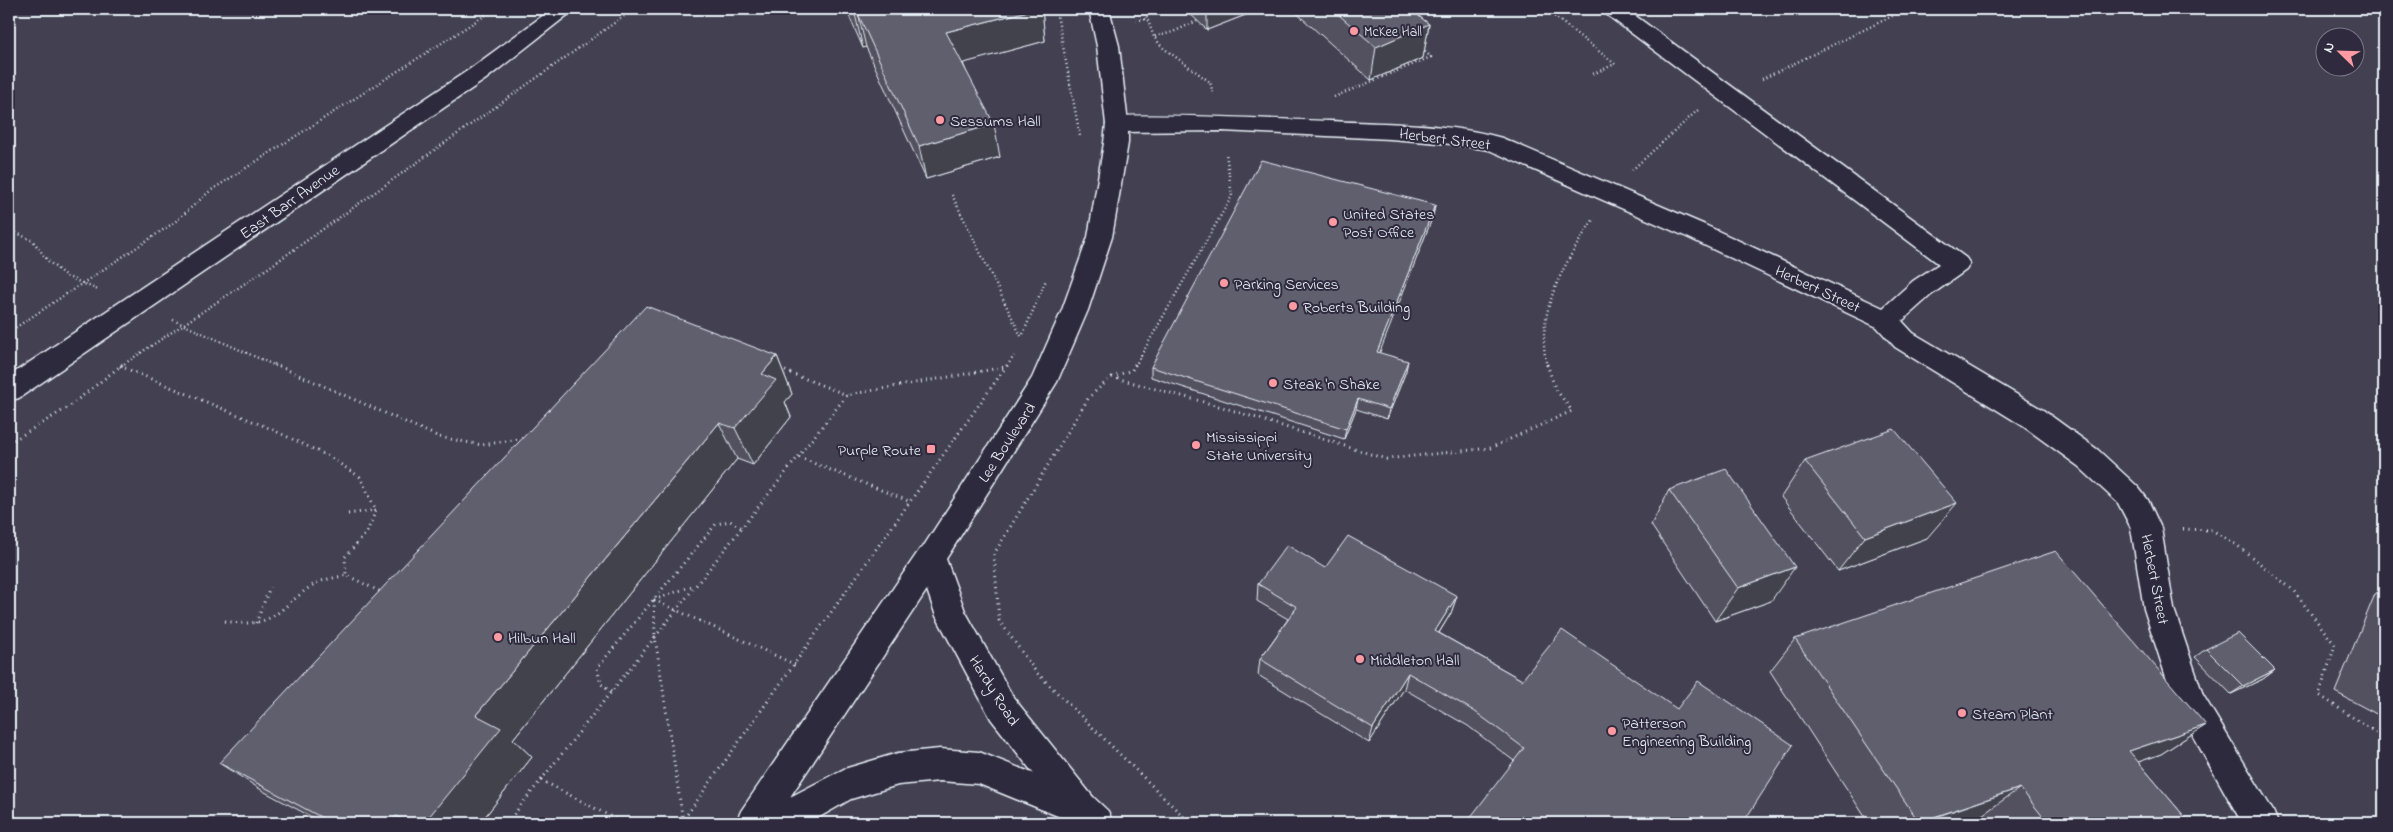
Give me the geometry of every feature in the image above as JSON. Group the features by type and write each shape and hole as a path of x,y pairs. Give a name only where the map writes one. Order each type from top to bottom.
{"street":[{"name":"East Barr Avenue","path":"9,390 404,122 478,74 565,9"},
{"name":"Lee Boulevard","path":"752,823 931,558 1044,382 1052,364 1075,310 1100,238 1116,144 1117,124 1108,46 1099,9"},
{"path":"1613,9 1957,264 1922,288 1886,320"},
{"name":"Herbert Street","path":"1117,124 1176,122 1221,124 1466,137 1494,143 1696,232 1886,320 1904,340 2025,413 2088,458 2128,494 2138,509 2146,528 2159,609 2190,702 2261,823"},
{"name":"Hardy Road","path":"931,558 952,616 1002,708 1089,816"},
{"name":"Hardy Road","path":"777,823 844,785 898,769 940,765 979,768 1089,816"}],"path":[{"path":"9,332 175,222 210,191 495,9"},
{"path":"9,443 67,408 120,366 268,268 634,9"},
{"path":"1056,9 1063,38 1080,137"},
{"path":"1144,9 1154,37 1162,47 1210,82 1221,124 1232,196 1132,370 1112,378 1089,396 994,554 999,620 1036,672 1190,823"},
{"path":"1545,9 1614,64 1593,74"},
{"path":"1548,12 1553,9"},
{"path":"1112,378 1222,407 1386,459 1490,448 1572,411 1560,397 1550,378 1543,330 1549,303 1560,272 1573,247 1622,180 1697,110 1908,9"},
{"path":"1154,37 1173,32 1197,20"},
{"path":"1328,99 1431,58 1417,45"},
{"path":"1417,52 1424,51"},
{"path":"952,195 1022,338"},
{"path":"9,229 33,241 49,262 66,276 135,306 184,324 439,437 466,445 496,445 528,438"},
{"path":"1019,344 1048,275"},
{"path":"682,822 796,665 1016,351"},
{"path":"120,366 269,428 328,456 360,477 376,510 367,532 344,557 346,575"},
{"path":"778,369 848,395 1005,367"},
{"path":"507,823 848,395"},
{"path":"798,457 911,502"},
{"path":"348,514 376,510"},
{"path":"611,692 601,684 597,668 716,524 730,521 742,528"},
{"path":"2146,528 2212,530 2238,546 2293,590 2335,645 2319,695 2384,738"},
{"path":"225,621 241,624 256,623 280,613 314,584 346,575 387,596"},
{"path":"654,600 697,584"},
{"path":"256,623 270,587"},
{"path":"654,600 796,665"},
{"path":"654,600 655,637 682,822"},
{"path":"541,780 623,823"}],"shaded area":[{"name":"Mississippi State University","path":"9,9 2384,9 2384,823 9,823"}],"building":[{"name":"Sessums Hall","path":"852,9 1036,9 946,32 994,124 919,146 858,14 855,14"},
{"path":"1332,9 1410,9 1429,24 1376,47"},
{"name":"Roberts Building","path":"1261,160 1435,205 1377,352 1408,361 1389,409 1358,399 1346,429 1151,367"},
{"name":"Hilbun Hall","path":"646,306 777,356 762,374 776,380 735,428 719,423 476,715 501,728 424,823 410,823 396,816 390,823 332,823 219,763"},
{"path":"1894,429 1957,503 1865,537 1805,461"},
{"path":"1726,469 1795,567 1738,588 1669,490"},
{"path":"1348,536 1457,596 1435,631 1522,680 1562,630 1677,709 1698,681 1793,745 1743,823 1466,823 1524,748 1474,711 1408,673 1373,728 1260,659 1297,607 1258,584 1287,545 1325,568"},
{"name":"Steam Plant","path":"2056,551 2206,725 2129,751 2190,823 2048,823 2020,788 1919,822 1795,639"},
{"path":"2238,633 2275,670 2243,686 2206,649"}],"place":[{"name":"McKee Hall","path":"1354,31"},
{"name":"Sessums Hall","path":"940,120"},
{"name":"United States Post Office","path":"1333,222"},
{"name":"Parking Services","path":"1224,283"},
{"name":"Roberts Building","path":"1293,306"},
{"name":"Steak 'n Shake","path":"1273,383"},
{"name":"Mississippi State University","path":"1196,445"},
{"name":"Purple Route","path":"931,449"},
{"name":"Hilbun Hall","path":"498,637"},
{"name":"Middleton Hall","path":"1360,659"},
{"name":"Steam Plant","path":"1962,713"},
{"name":"Patterson Engineering Building","path":"1612,731"}]}
